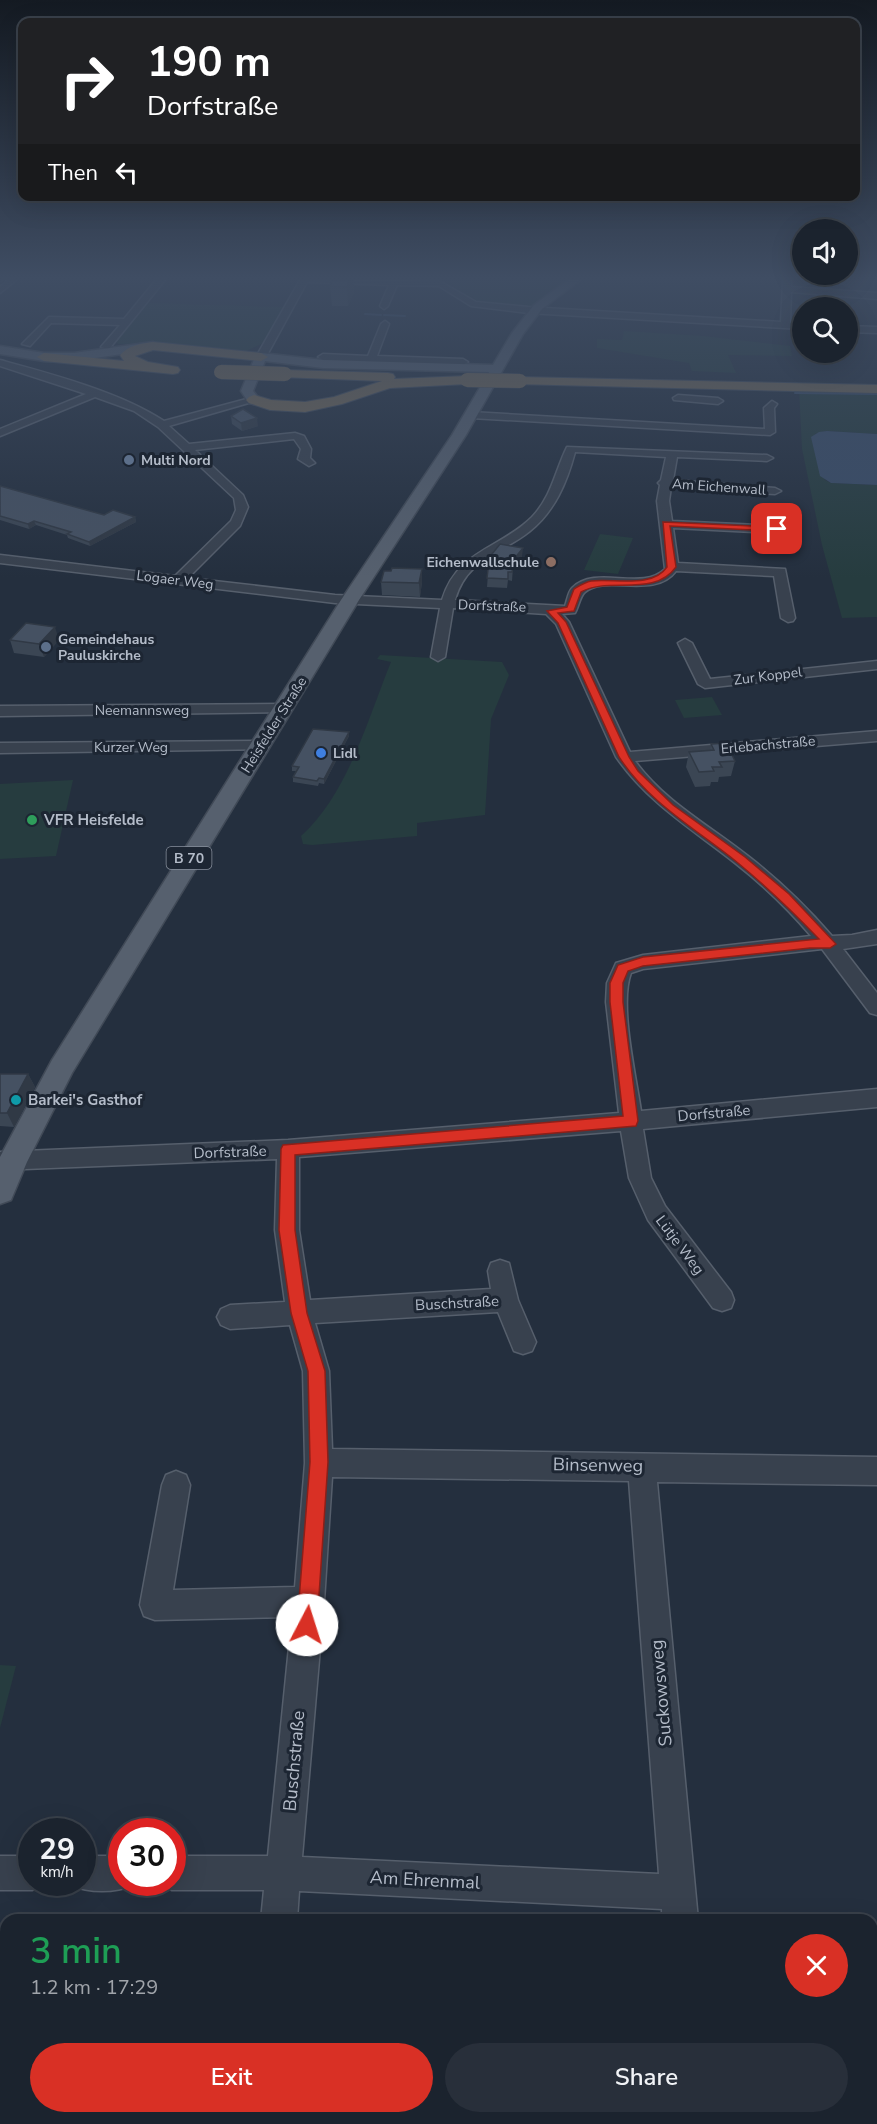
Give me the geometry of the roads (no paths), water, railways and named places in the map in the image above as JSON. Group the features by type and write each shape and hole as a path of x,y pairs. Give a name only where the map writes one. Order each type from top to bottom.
{"highway":[{"path":"316,379 330,381 346,389 342,395 320,405"},
{"path":"435,379 877,389"},
{"path":"254,400 282,407 320,405 388,384 467,380"}],"main road":[{"path":"252,379 247,391 254,400"},
{"name":"Heisfelder Straße","path":"0,1191 6,1161 62,1066 350,600 471,415 491,379"}],"street":[{"path":"48,379 138,409 162,425 239,497 243,505 236,523 178,580"},
{"path":"0,433 93,394"},
{"path":"678,398 695,413"},
{"path":"162,425 254,400"},
{"path":"695,413 718,401"},
{"path":"471,415 695,413 770,432 769,408 772,404"},
{"path":"187,448 295,436 300,438 306,449 304,459 309,462"},
{"name":"Am Eichenwall","path":"449,604 453,589 467,568 493,548 518,534 545,511 558,489 571,449 767,458"},
{"name":"Am Eichenwall","path":"672,454 664,483 663,501 672,567"},
{"name":"Am Eichenwall","path":"664,483 774,491"},
{"path":"666,524 777,529"},
{"name":"Logaer Weg","path":"0,558 350,600"},
{"path":"551,611 570,610 577,591 590,583 651,581 666,575 672,567 780,572 788,618"},
{"name":"Dorfstraße","path":"350,600 538,608 551,611"},
{"name":"Dorfstraße","path":"438,657 449,604"},
{"path":"551,611 562,622 624,757 645,785 669,807 741,860 785,897 830,944 877,1008"},
{"name":"Zur Koppel","path":"685,643 705,684 877,664"},
{"name":"Neemannsweg","path":"0,711 283,709"},
{"name":"Erlebachstraße","path":"624,757 877,736"},
{"name":"Kurzer Weg","path":"0,748 261,746"},
{"path":"830,944 877,938"},
{"name":"Lütje Weg","path":"722,1300 656,1213 640,1178 616,1002 617,983 623,968 643,962 810,943 830,944"},
{"name":"Dorfstraße","path":"6,1161 288,1149 877,1098"},
{"name":"Buschstraße","path":"280,1914 309,1602 319,1462 316,1371 299,1313 287,1230 288,1149"},
{"name":"Buschstraße","path":"500,1271 506,1300 523,1342"},
{"name":"Buschstraße","path":"230,1317 506,1300"},
{"name":"Binsenweg","path":"319,1462 877,1471"},
{"name":"Suckowsweg","path":"642,1466 679,1906"},
{"path":"176,1485 155,1605 309,1602"},
{"path":"0,1873 18,1873"},
{"name":"Am Ehrenmal","path":"186,1873 284,1873 679,1906"}],"water":[{"path":"819,432 877,434 877,485 831,483 820,476 811,437"}],"waterway":[{"path":"795,393 877,394"}],"place":[{"name":"Multi Nord","path":"129,460"},
{"name":"Eichenwallschule","path":"551,562"},
{"name":"Gemeindehaus Pauluskirche","path":"46,647"},
{"name":"Lidl","path":"321,753"},
{"name":"VFR Heisfelde","path":"32,820"},
{"name":"Barkei's Gasthof","path":"16,1100"}]}
